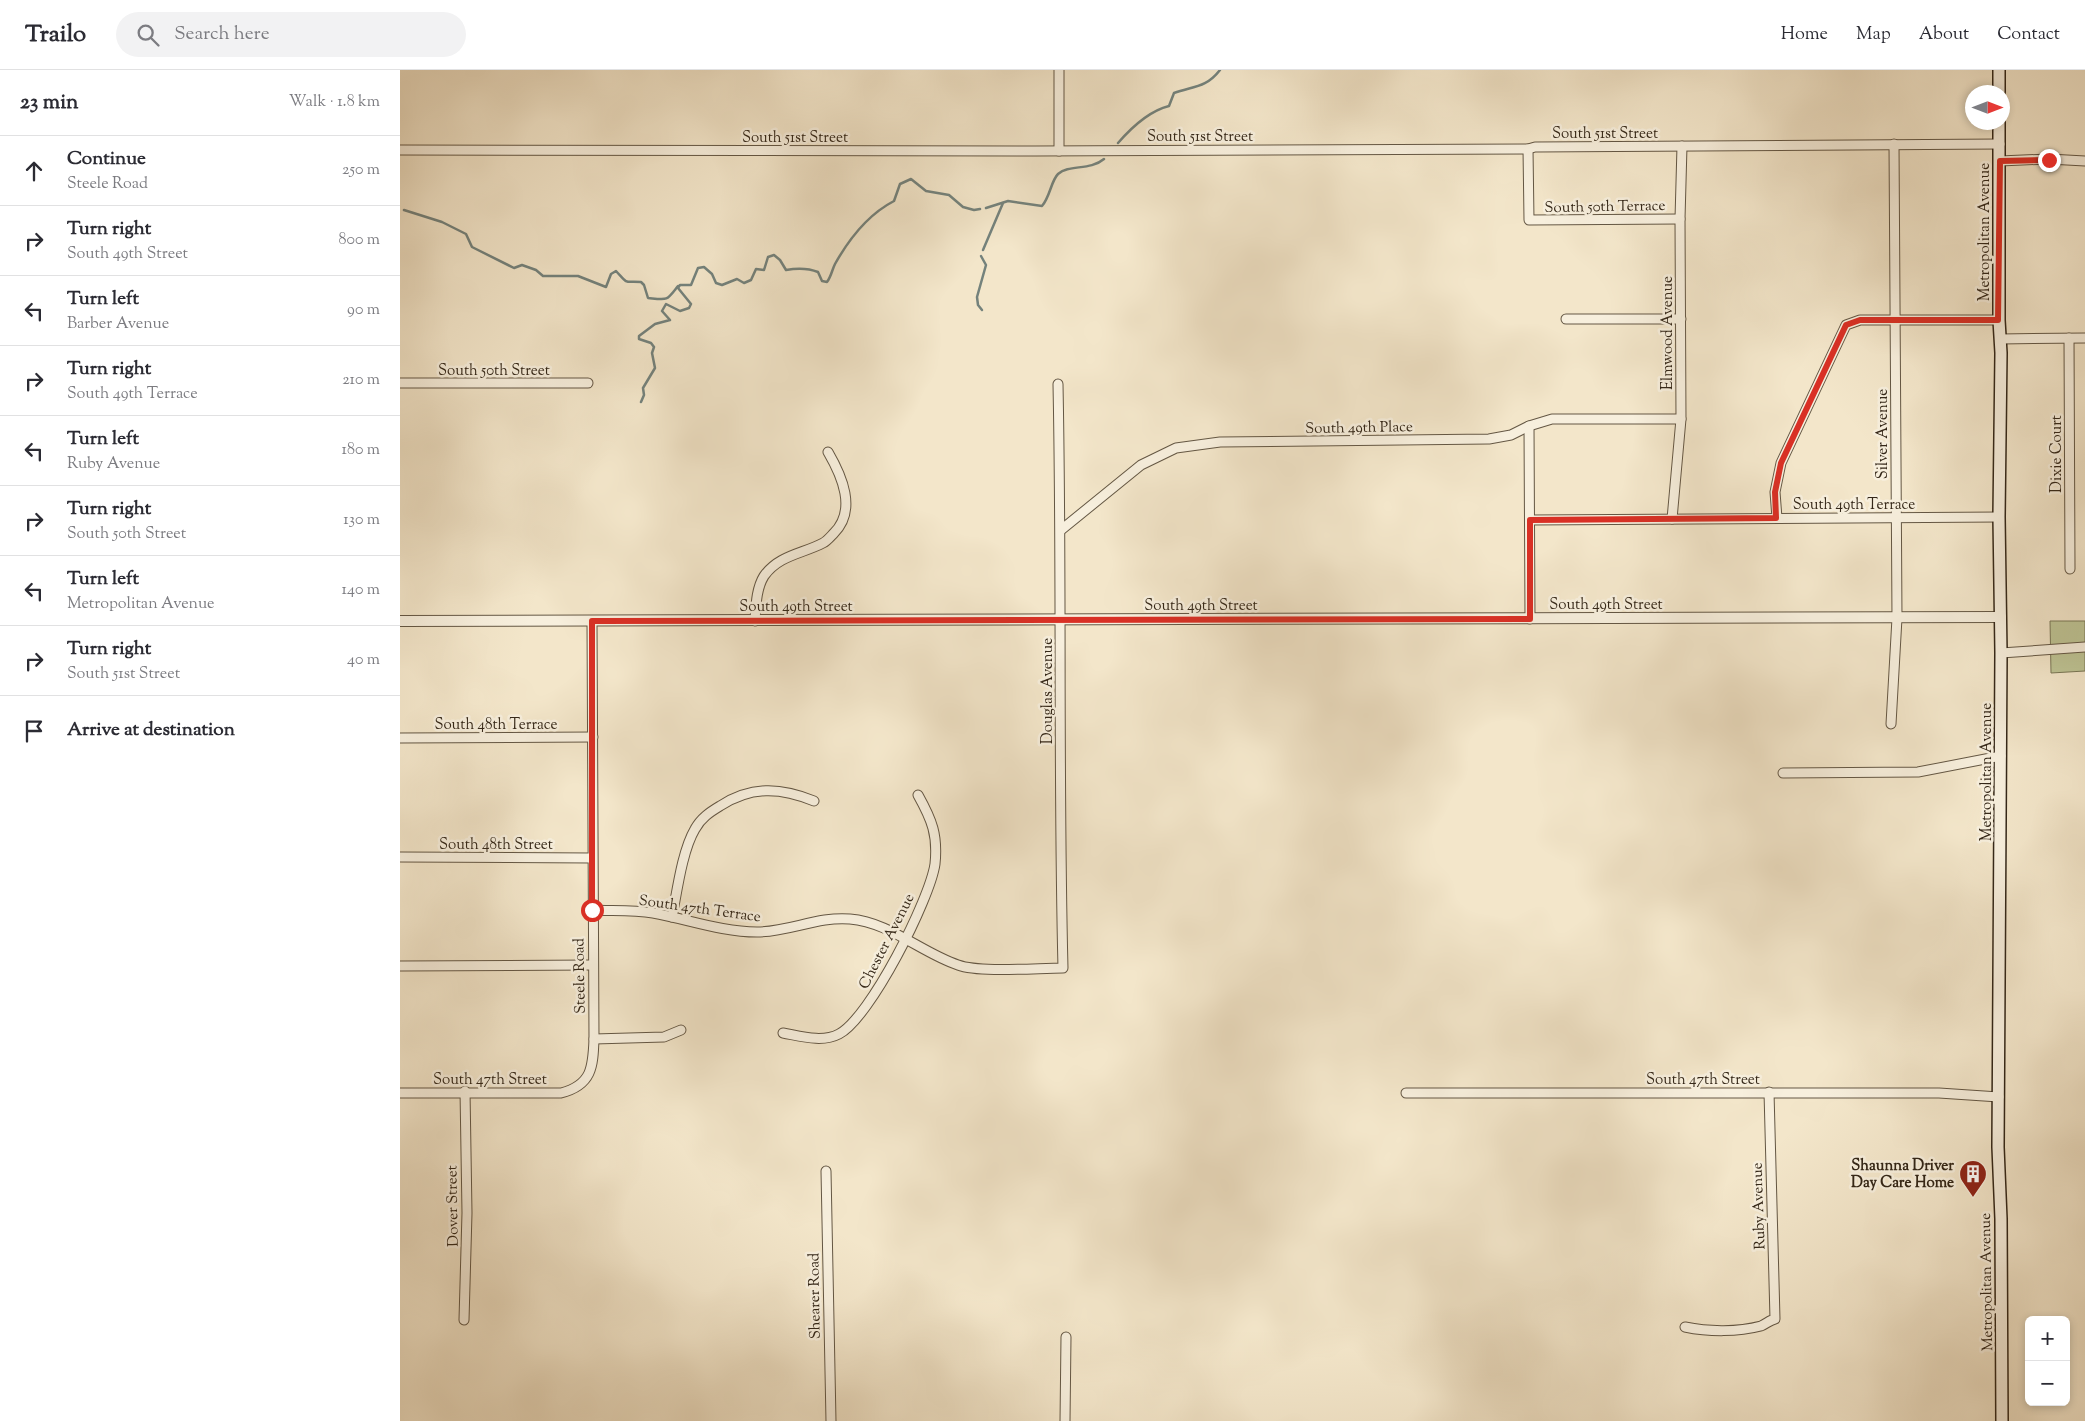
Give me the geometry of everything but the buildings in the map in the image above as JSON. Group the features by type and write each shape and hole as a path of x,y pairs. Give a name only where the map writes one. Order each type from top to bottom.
{"main road":[{"path":"1999,70 1999,85"},
{"name":"Metropolitan Avenue","path":"2000,130 1998,320 2000,339 2001,756 1998,1147 2001,1218 2002,1421"}],"street":[{"path":"1058,70 1059,151"},
{"name":"Silver Avenue","path":"1891,724 1897,618 1894,144"},
{"name":"South 51st Street","path":"400,150 1059,151 2000,144"},
{"name":"Elmwood Avenue","path":"1672,519 1681,419 1680,219 1682,146"},
{"name":"South 50th Terrace","path":"1528,149 1529,220 1680,219"},
{"path":"2000,161 2049,160 2085,162"},
{"path":"1566,320 1681,319"},
{"path":"1776,518 1775,492 1781,463 1846,325 1860,320 1998,320"},
{"name":"Dixie Court","path":"2070,338 2070,569"},
{"path":"2000,339 2085,338"},
{"name":"South 50th Street","path":"400,384 588,383"},
{"name":"Douglas Avenue","path":"1058,384 1061,530 1063,968"},
{"name":"South 49th Place","path":"1061,530 1141,465 1176,448 1220,442 1489,439 1511,435 1529,426 1552,419 1681,419"},
{"path":"1529,426 1530,619"},
{"path":"756,621 759,589 763,578 771,568 784,558 824,542 841,526 846,510 844,489 839,471 828,452"},
{"name":"South 49th Terrace","path":"1530,520 1999,517"},
{"name":"South 49th Street","path":"400,621 2001,617"},
{"name":"Steele Road","path":"578,1087 590,1071 593,1060 594,1039 592,621"},
{"path":"2001,653 2085,647"},
{"name":"South 48th Terrace","path":"400,738 593,737"},
{"path":"1783,773 1918,772 2001,756"},
{"path":"672,917 686,856 695,829 707,814 734,797 751,791 774,791 799,795 814,801"},
{"name":"Chester Avenue","path":"783,1033 808,1038 825,1038 838,1034 848,1027 868,1005 905,939 932,879 935,863 934,832 931,819 918,796"},
{"name":"South 48th Street","path":"400,857 592,858"},
{"name":"South 47th Terrace","path":"592,910 651,913 756,932 784,929 818,921 850,919 875,925 960,966 982,968 1063,968"},
{"path":"400,966 593,965"},
{"path":"594,1039 664,1037 681,1030"},
{"name":"South 47th Street","path":"400,1093 464,1091 555,1093 578,1087"},
{"name":"Dover Street","path":"464,1091 467,1213 464,1320"},
{"name":"South 47th Street","path":"1406,1092 1938,1093 1999,1097"},
{"name":"Ruby Avenue","path":"1685,1327 1700,1330 1748,1329 1764,1325 1775,1319 1769,1092"},
{"name":"Shearer Road","path":"826,1171 830,1421"},
{"path":"1065,1421 1066,1337"}],"green space":[{"path":"2050,621 2085,621 2085,671 2051,673"}],"waterway":[{"path":"1118,143 1141,121 1154,112 1169,106 1174,93 1199,86 1210,80 1220,70"},
{"path":"986,208 1008,201 1042,206 1058,174 1068,169 1092,165 1104,159"},
{"path":"641,402 644,395 643,388 655,368 652,353 654,347 651,343 639,339 639,336 655,324 670,320 662,311 666,304 680,311 689,308 691,304 678,288 680,285 691,285 698,268 704,267 712,274 716,283 722,285 737,279 744,283 751,280 756,269 764,270 768,257 774,255 780,260 786,270 802,269 818,272 822,281 827,282 835,264 860,228 875,213 894,201 900,184 911,179 926,191 949,195 963,207 974,210 980,209"},
{"path":"983,250 1003,203"},
{"path":"404,210 442,222 466,234 472,247 514,268 522,265 536,270 543,276 578,276 606,287 611,274 616,271 627,281 641,282 644,285 648,298 666,298 678,286"},
{"path":"981,256 986,265 977,297 978,305 982,310"}],"place":[{"name":"Shaunna Driver Day Care Home","path":"1973,1198"}],"route":[{"path":"592,910 592,621 1530,619 1530,520 1776,518 1775,492 1781,463 1846,325 1860,320 1998,320 2000,161 2049,160"}]}
